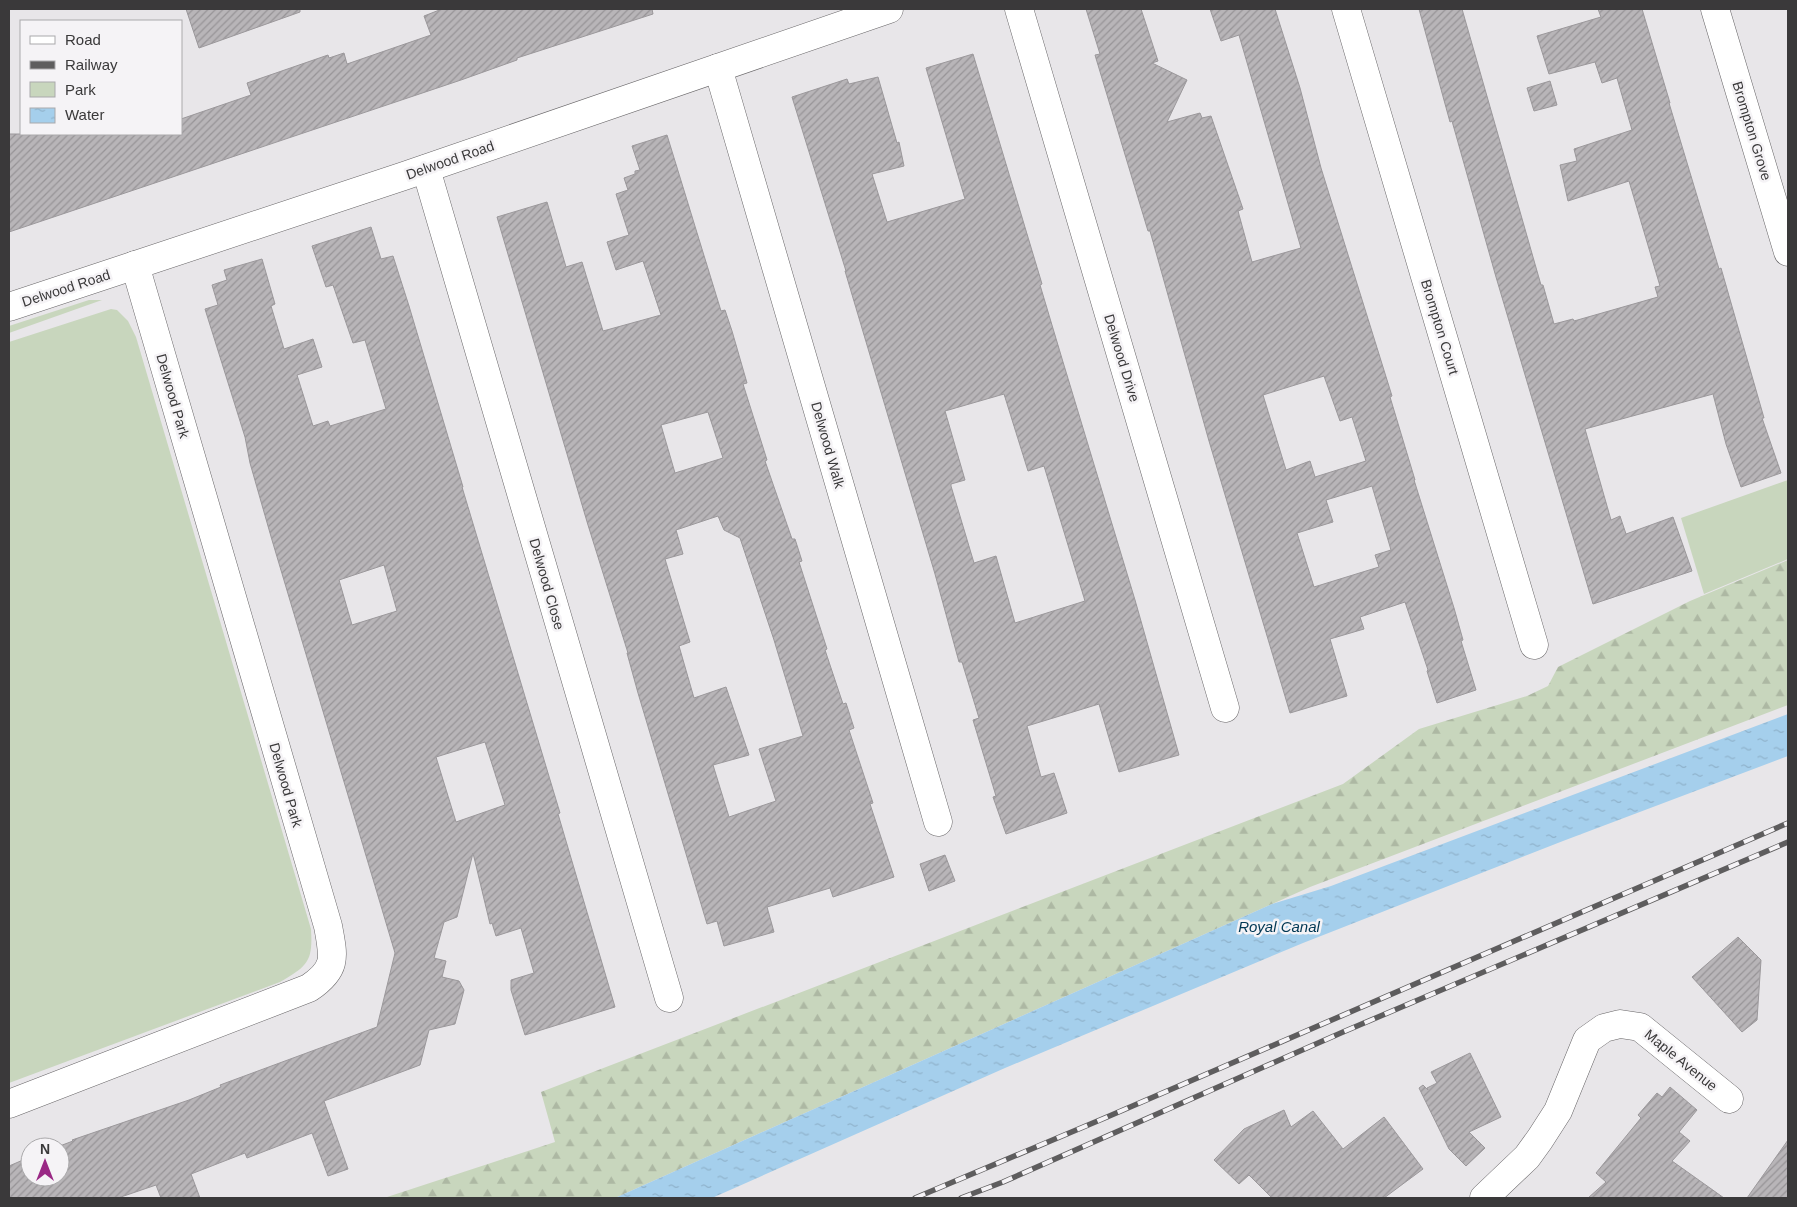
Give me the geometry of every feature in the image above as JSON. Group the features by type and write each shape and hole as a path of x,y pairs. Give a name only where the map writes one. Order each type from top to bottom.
{"street":[{"name":"Delwood Road","path":"9,307 426,169 889,9"},
{"name":"Delwood Drive","path":"1019,9 1225,708"},
{"name":"Brompton Court","path":"1346,9 1534,645"},
{"name":"Brompton Grove","path":"1715,9 1788,252"},
{"name":"Delwood Walk","path":"718,68 938,822"},
{"name":"Delwood Close","path":"426,169 668,998"},
{"name":"Delwood Park","path":"9,1104 309,988 324,978 331,966 332,951 328,926 135,265"},
{"name":"Maple Avenue","path":"1484,1198 1527,1157 1540,1139 1558,1111 1587,1040 1604,1028 1620,1024 1640,1027 1729,1099"}],"green space":[{"path":"89,300 102,300 9,333 9,326"},
{"path":"111,309 117,310 128,321 136,337 311,929 311,949 303,967 280,982 9,1083 9,342"},
{"path":"1788,480 1788,559 1704,594 1681,518"},
{"path":"1788,560 1788,705 1310,887 615,1198 384,1198 555,1142 541,1092 1343,784 1419,729 1527,696 1548,686 1558,667 1690,601"}],"water":[{"name":"Royal Canal","path":"1788,714 1788,756 1563,841 1303,943 1005,1068 712,1198 615,1198 1272,904 1331,886"}],"building":[{"path":"186,9 300,9 300,12 199,48"},
{"path":"442,9 652,9 653,14 517,58 517,60 461,80 9,232 9,134 182,135 182,119 251,95 247,83 328,55 329,58 344,53 347,64 431,35 424,16"},
{"path":"1086,9 1141,9 1158,61 1152,63 1187,80 1167,122 1200,113 1202,118 1211,116 1243,209 1238,211 1252,262 1301,248 1239,35 1221,41 1210,9 1275,9 1300,88 1321,168 1392,396 1390,397 1454,608 1463,640 1461,641 1476,690 1437,703 1405,602 1360,617 1364,629 1330,639 1347,696 1290,713 1209,441 1150,231 1148,231 1095,55 1100,54","holes":["1324,376 1340,421 1352,417 1366,461 1315,477 1310,461 1286,470 1263,395","1372,486 1391,550 1375,555 1379,567 1314,587 1297,533 1333,522 1326,500"]},
{"path":"1419,9 1462,9 1541,285 1543,285 1554,324 1573,319 1574,321 1658,297 1655,287 1660,286 1629,181 1568,201 1560,165 1577,161 1574,149 1632,130 1617,78 1602,83 1595,62 1549,74 1537,36 1601,17 1598,9 1642,9 1719,269 1721,268 1764,418 1762,418 1781,473 1741,487 1726,444 1713,394 1585,429 1611,520 1620,516 1626,534 1673,517 1692,571 1593,604 1452,121 1450,122"},
{"path":"973,54 1179,755 1119,772 1099,704 1027,726 1041,777 1054,773 1067,813 1006,834 993,797 996,796 973,720 979,718 962,662 959,662 846,271 792,97 847,79 849,84 878,77 897,143 899,142 904,166 872,174 887,222 965,199 926,68","holes":["1004,394 1028,471 1044,466 1085,601 1015,623 996,556 974,563 951,486 951,484 965,480 945,411"]},
{"path":"1550,81 1557,105 1534,111 1527,88"},
{"path":"667,135 721,311 725,310 732,331 747,383 743,384 767,460 765,461 792,539 795,539 802,561 799,562 827,649 825,650 843,704 846,703 854,728 849,730 873,803 870,804 894,877 833,897 830,888 767,907 774,932 724,946 717,921 707,924 497,217 547,202 566,267 582,262 603,331 661,315 643,261 616,270 607,242 629,235 616,194 628,190 624,178 640,170 632,146","holes":["708,412 723,458 675,473 661,425","718,516 724,530 740,538 803,736 759,749 776,801 729,817 713,765 749,755 726,687 694,698 679,646 690,642 665,559 683,554 676,530"]},
{"path":"371,227 381,259 393,256 409,306 560,813 558,814 615,1007 525,1035 511,990 511,980 534,973 521,928 496,936 492,923 490,924 473,853 457,917 444,922 434,958 446,961 442,977 459,981 464,990 455,1024 429,1030 420,1065 324,1101 348,1169 328,1176 312,1133 247,1158 245,1153 191,1174 200,1198 161,1198 156,1185 118,1198 9,1198 9,1166 20,1161 20,1187 70,1187 70,1142 72,1140 189,1100 221,1087 220,1085 377,1027 395,953 272,540 250,463 245,437 205,309 218,305 212,285 227,280 224,270 262,259 275,304 271,306 284,349 313,339 322,367 297,375 313,426 328,421 330,426 386,409 365,340 353,343 333,285 326,287 312,246","holes":["384,565 397,611 352,625 339,580","485,742 505,805 456,822 436,757"]},
{"path":"945,855 955,881 929,891 920,864"},
{"path":"1738,937 1761,960 1757,1020 1742,1032 1692,977"},
{"path":"1470,1053 1501,1117 1469,1132 1485,1148 1466,1166 1449,1149 1419,1088 1423,1085 1428,1090 1427,1088 1437,1083 1431,1072"},
{"path":"1670,1087 1697,1110 1679,1132 1690,1141 1672,1161 1724,1198 1588,1198 1606,1182 1596,1173 1641,1118 1638,1115 1657,1093 1662,1097"},
{"path":"1284,1110 1291,1127 1313,1111 1343,1149 1384,1117 1423,1169 1384,1198 1272,1198 1249,1175 1239,1184 1214,1160 1244,1129"},
{"path":"1788,1140 1788,1198 1747,1198"}],"railway":[{"path":"915,1198 1788,823"},
{"path":"961,1198 1003,1182 1343,1032 1788,842"}]}
